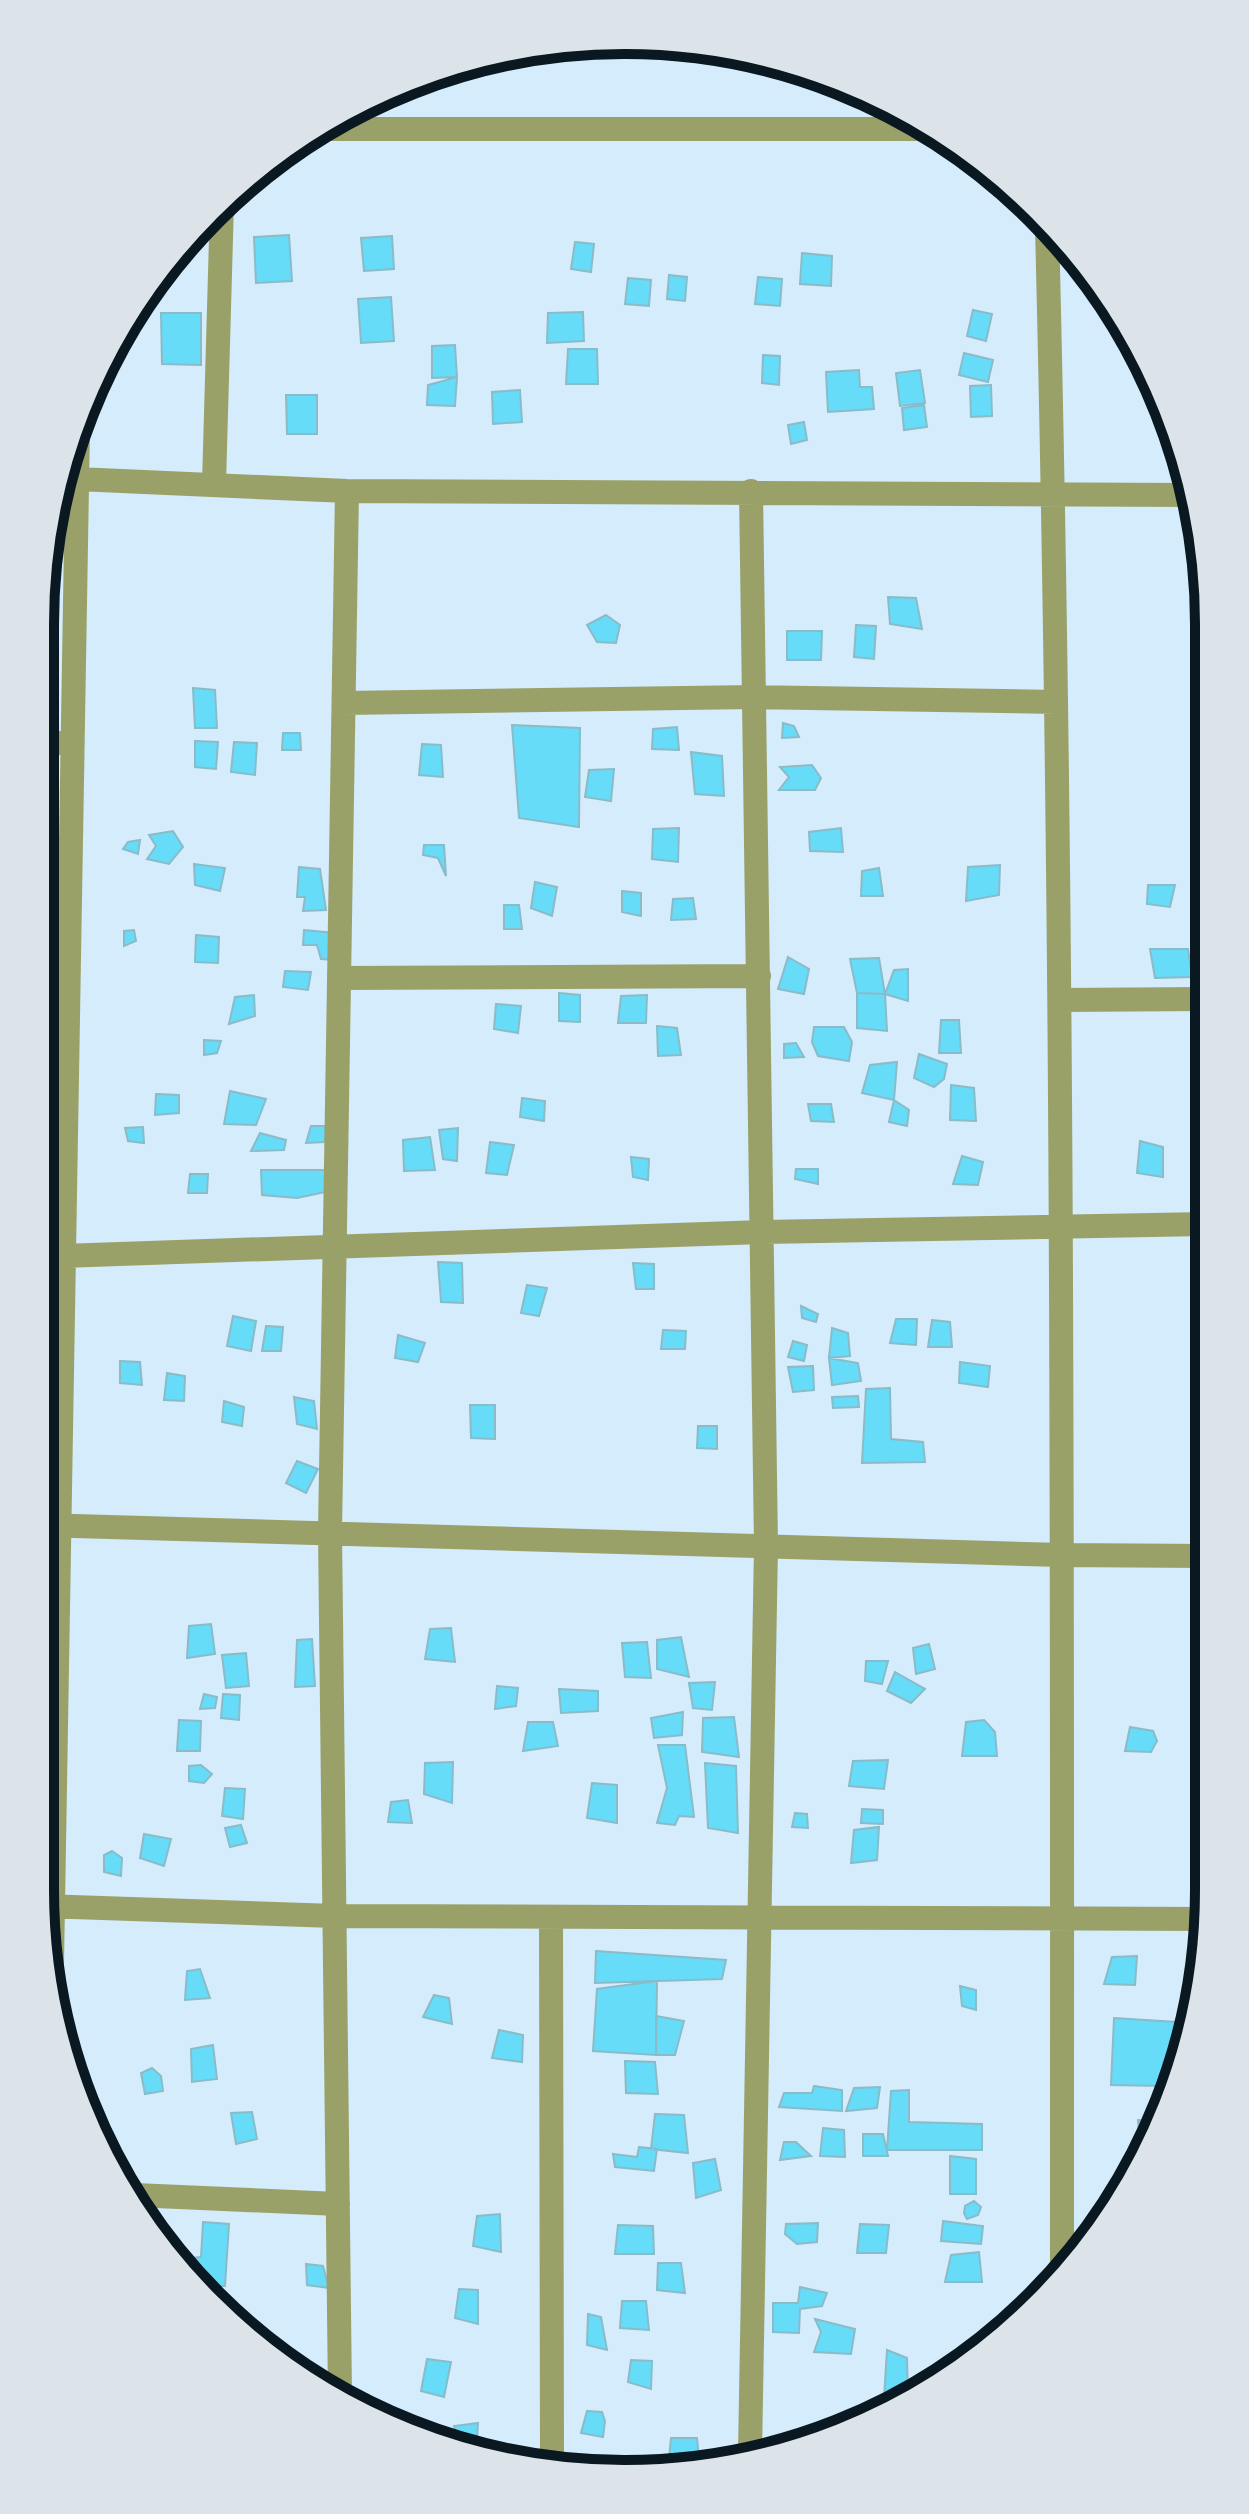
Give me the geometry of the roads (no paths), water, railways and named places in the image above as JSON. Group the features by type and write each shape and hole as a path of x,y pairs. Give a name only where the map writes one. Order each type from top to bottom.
{"street":[{"path":"341,129 908,129"},
{"path":"214,484 222,221"},
{"path":"1047,242 1054,493 1063,1226 1062,2255"},
{"path":"54,1422 62,1256 77,463"},
{"path":"77,479 347,491 1180,495"},
{"path":"340,2384 330,1533 347,491"},
{"path":"750,2446 766,1546 751,491"},
{"path":"345,703 754,697 1056,702"},
{"path":"54,743 71,743"},
{"path":"340,978 759,976"},
{"path":"1060,1000 1195,999"},
{"path":"62,1256 763,1232 1195,1224"},
{"path":"54,1525 1061,1555 1195,1556"},
{"path":"54,1907 335,1916 1194,1919"},
{"path":"551,1918 552,2455"},
{"path":"143,2195 338,2204"}]}
